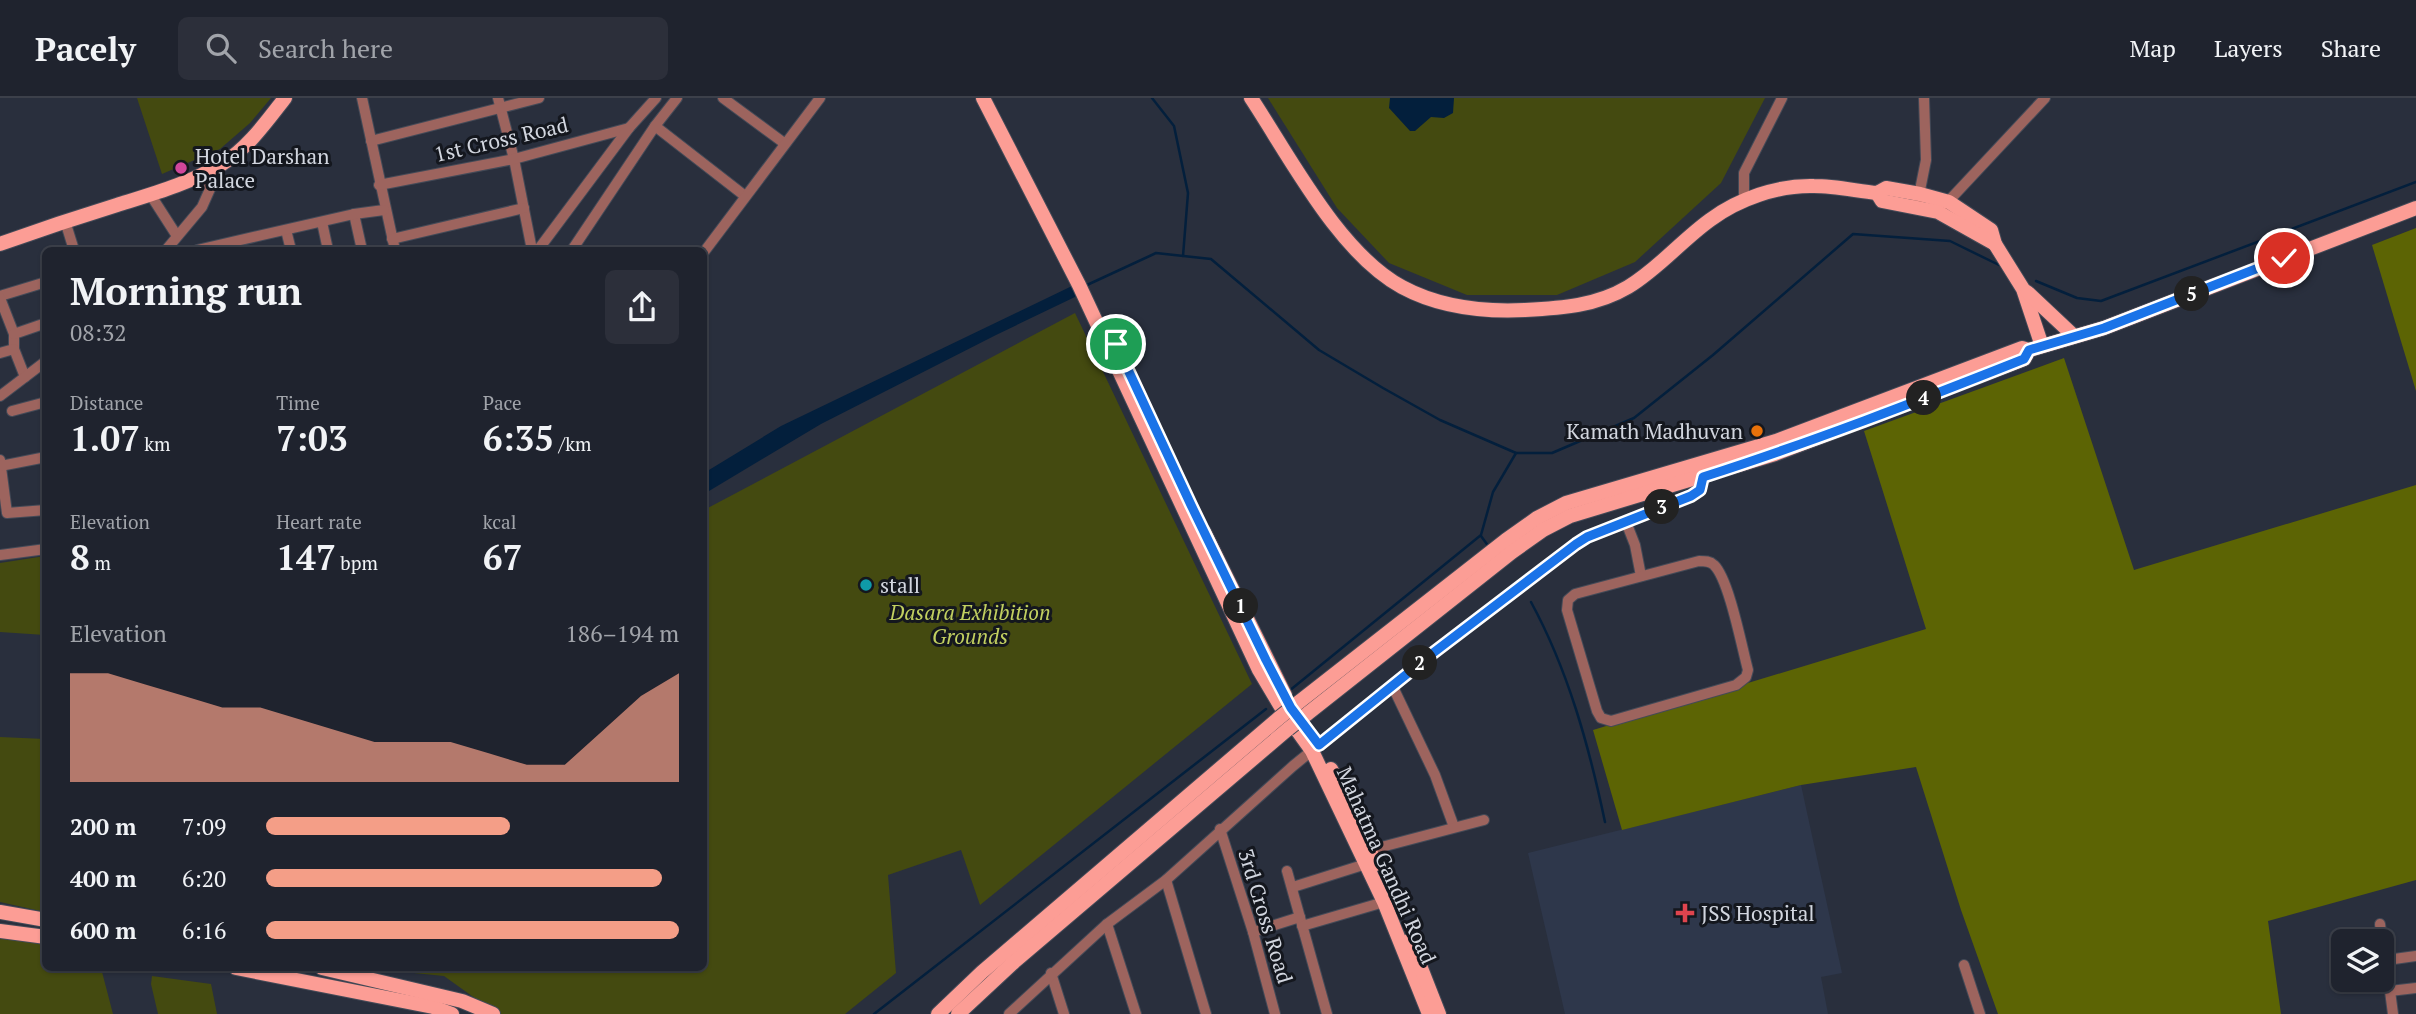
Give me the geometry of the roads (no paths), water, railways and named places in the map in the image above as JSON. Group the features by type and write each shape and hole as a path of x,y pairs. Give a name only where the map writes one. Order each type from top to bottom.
{"main road":[{"path":"0,244 150,194 224,163 262,128 285,98"},
{"name":"Mahatma Gandhi Road","path":"983,98 1086,289"},
{"name":"Mahatma Gandhi Road","path":"993,98 1086,289 1259,670 1284,712 1316,748 1419,962 1438,1014"},
{"path":"1251,98 1337,231 1373,267 1402,287 1436,300 1472,308 1546,309 1586,305 1610,297 1652,270 1710,220 1744,200 1788,189 1813,186 1877,193 1886,188 1918,200 1961,223 1982,239 1996,244"},
{"path":"1918,200 1949,202 1991,230 1996,244 2023,289 2036,348"},
{"path":"938,1014 982,972 1506,540 1537,518 1566,503 1776,441 2022,348 2036,348 2081,335 2416,208"},
{"path":"2023,289 2081,335"},
{"path":"1303,708 1543,530 1570,516 1775,454 2024,359 2036,348"},
{"path":"957,1014 1284,723"},
{"name":"Mahatma Gandhi Road","path":"1368,857 1429,1014"},
{"path":"0,912 42,919"},
{"path":"0,930 42,936"},
{"path":"251,971 433,1007 452,1014"},
{"path":"335,971 462,1001 492,1014"}],"street":[{"path":"362,98 384,210 394,245 524,208"},
{"path":"371,141 499,103 539,98"},
{"path":"540,247 629,128 656,98"},
{"path":"574,247 655,126 677,98"},
{"path":"723,98 785,143"},
{"path":"1744,200 1744,173 1782,98"},
{"path":"1918,200 1926,160 1924,98"},
{"path":"1938,212 2045,98"},
{"path":"707,247 814,100"},
{"path":"499,103 514,159 531,247"},
{"path":"655,126 745,196"},
{"name":"1st Cross Road","path":"379,185 514,159 629,128"},
{"path":"168,247 202,207 210,189 206,172"},
{"path":"150,194 177,236"},
{"path":"219,247 249,237 384,210"},
{"path":"354,214 361,247"},
{"path":"65,221 73,247"},
{"path":"322,222 327,247"},
{"path":"286,230 290,247"},
{"path":"249,237 251,247"},
{"path":"25,377 14,349 14,334 0,297 42,283"},
{"path":"14,334 42,324"},
{"path":"0,353 14,349"},
{"path":"0,396 42,363"},
{"path":"12,411 42,403"},
{"path":"42,458 1,464 7,513 42,510"},
{"path":"1009,1014 1107,924 1166,880 1220,829 1392,685 1576,544 1691,496 1700,490 1703,477"},
{"path":"1626,522 1635,545 1641,576"},
{"path":"0,555 42,550"},
{"path":"1699,561 1711,562 1717,567 1729,599 1748,670 1746,677 1736,685 1606,721 1597,711 1567,604 1575,594 1641,576 1699,561"},
{"path":"1392,685 1435,775 1454,827"},
{"path":"1293,887 1368,857 1454,827 1484,820"},
{"name":"3rd Cross Road","path":"1220,829 1253,932 1275,1014"},
{"path":"1287,871 1327,1014"},
{"path":"1166,880 1206,1014"},
{"path":"1253,932 1384,902"},
{"path":"1107,924 1136,1014"},
{"path":"2380,924 2381,929"},
{"path":"2394,959 2416,956"},
{"path":"1964,965 1980,1014"},
{"path":"1051,973 1065,1014"},
{"path":"2394,991 2416,988"},
{"path":"2390,992 2393,1014"}],"waterway":[{"path":"1152,98 1174,126 1188,193 1183,256"},
{"path":"2036,281 2077,298 2101,301 2416,182"},
{"path":"1087,285 1156,253 1211,259 1319,350 1383,388 1440,420 1516,453 1552,453 1634,418 1713,355 1853,234 1950,241 2001,266"},
{"path":"1289,691 1481,535 1493,492 1516,453"},
{"path":"1481,536 1489,547"},
{"path":"1531,602 1556,654 1576,709 1605,822"},
{"path":"874,1014 1266,709"}],"place":[{"name":"Hotel Darshan Palace","path":"181,168"},
{"name":"Kamath Madhuvan","path":"1757,431"},
{"name":"stall","path":"866,585"},
{"name":"JSS Hospital","path":"1685,913"}],"park label":[{"name":"Dasara Exhibition Grounds","path":"970,624"}]}
